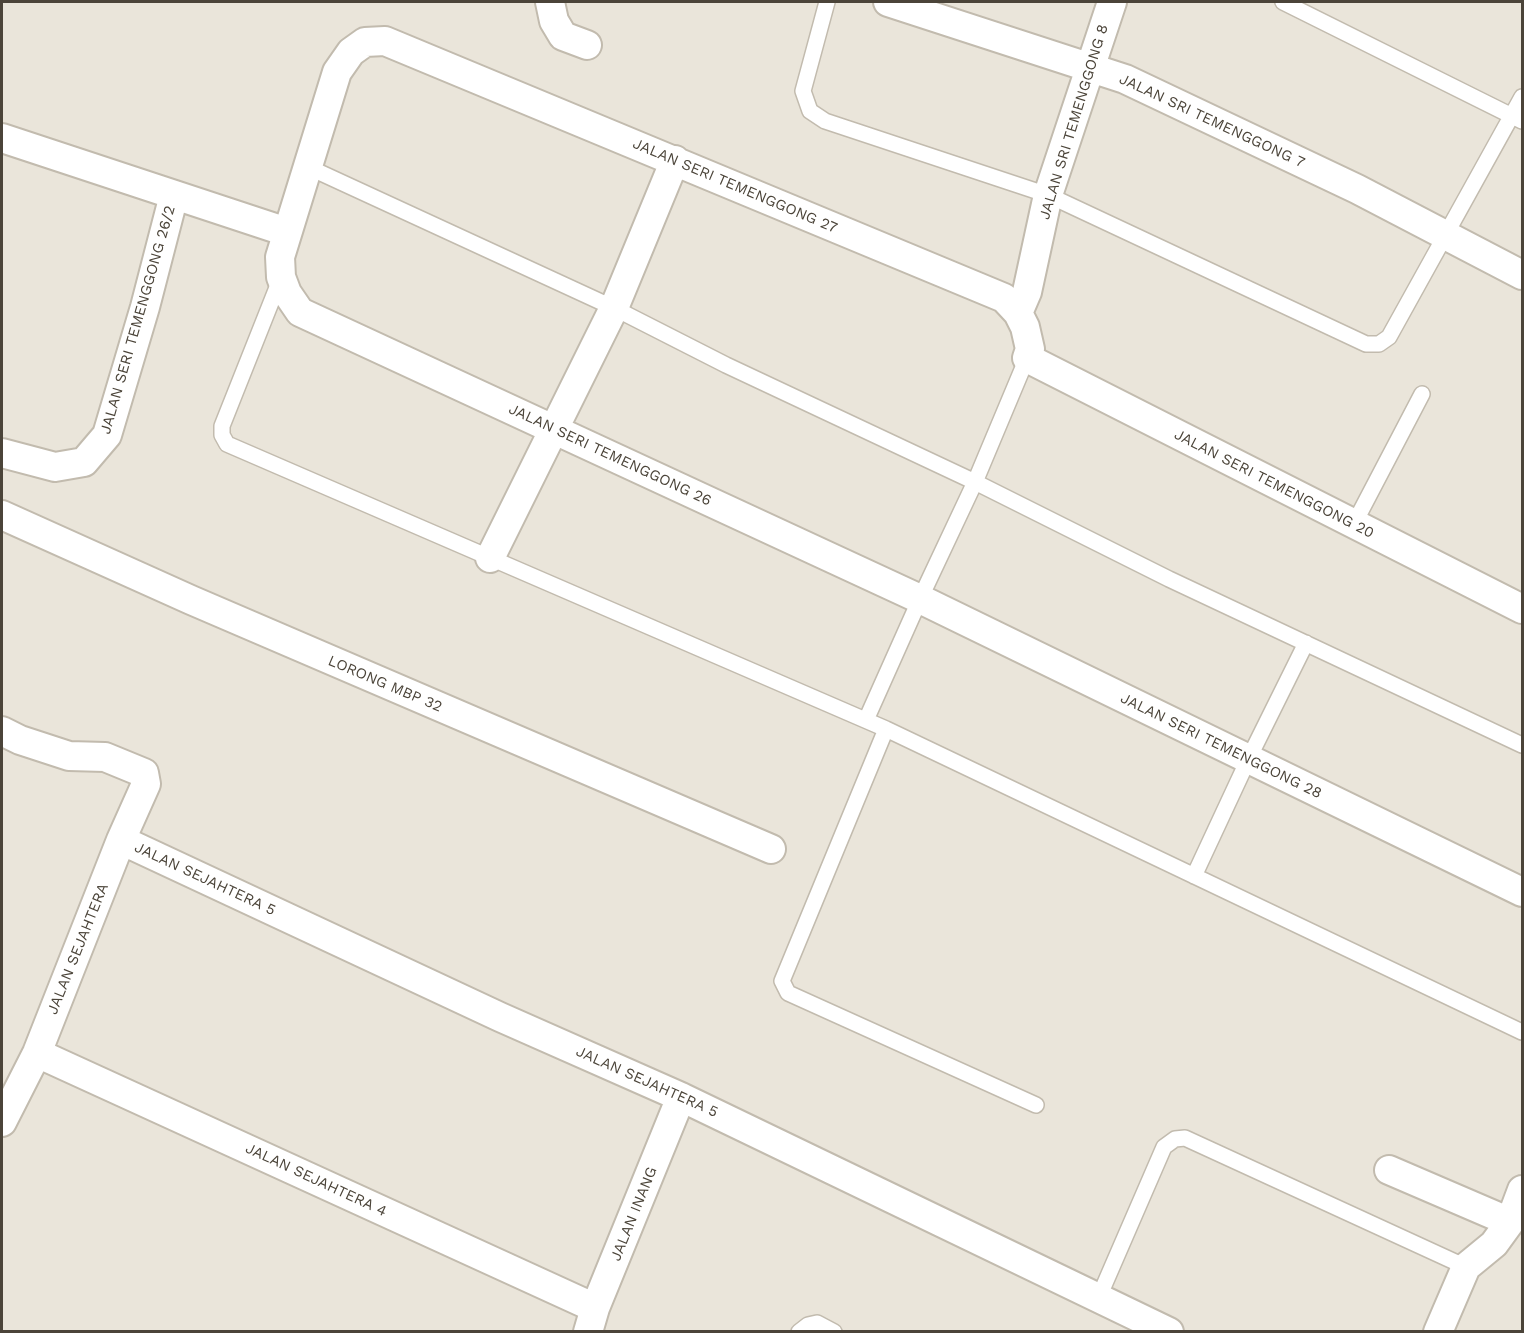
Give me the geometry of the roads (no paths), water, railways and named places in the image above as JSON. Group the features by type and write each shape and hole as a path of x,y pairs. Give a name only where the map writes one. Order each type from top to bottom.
{"street":[{"path":"550,2 554,21 563,36 587,45"},
{"name":"JALAN SRI TEMENGGONG 7","path":"888,2 1125,79 1357,189 1522,274"},
{"name":"JALAN SRI TEMENGGONG 8","path":"1018,313 1027,292 1048,195 1112,2"},
{"name":"JALAN SERI TEMENGGONG 27","path":"281,277 280,257 337,72 351,52 365,42 385,41 1004,298 1018,313"},
{"path":"2,138 287,232"},
{"path":"490,558 614,308 675,160"},
{"name":"JALAN SERI TEMENGGONG 26/2","path":"2,453 55,467 84,462 107,435 145,307 174,195"},
{"name":"JALAN SERI TEMENGGONG 26","path":"281,277 287,293 300,312 920,598"},
{"path":"1018,313 1025,327 1030,349 1027,358"},
{"name":"JALAN SERI TEMENGGONG 20","path":"1027,358 1522,609"},
{"name":"LORONG MBP 32","path":"2,515 191,600 771,849"},
{"name":"JALAN SERI TEMENGGONG 28","path":"920,598 1522,892"},
{"name":"JALAN SEJAHTERA","path":"2,731 20,740 69,756 105,757 144,773 146,784 121,840 36,1053 2,1122"},
{"name":"JALAN SEJAHTERA 5","path":"121,840 500,1017 681,1097 1169,1332"},
{"name":"JALAN SEJAHTERA 4","path":"36,1053 592,1320"},
{"name":"JALAN INANG","path":"592,1320 681,1097"},
{"path":"1389,1170 1510,1222"},
{"path":"1438,1332 1466,1267 1494,1244 1510,1222 1522,1190"}],"lane":[{"path":"827,2 803,91 810,111 825,121 1048,195 1366,344 1379,344 1389,337 1517,118 1522,97"},
{"path":"1283,2 1517,118"},
{"path":"308,167 614,308 726,365 975,482 1169,579 1522,745"},
{"path":"281,277 222,426 222,435 227,444 886,729 1522,1032"},
{"path":"866,720 975,482 1027,358"},
{"path":"1354,524 1422,394"},
{"path":"1194,876 1306,643"},
{"path":"886,729 782,981 788,993 1036,1105"},
{"path":"1099,1297 1164,1147 1174,1139 1185,1138 1466,1267"},
{"path":"799,1332 808,1325 817,1323 834,1332"}]}
